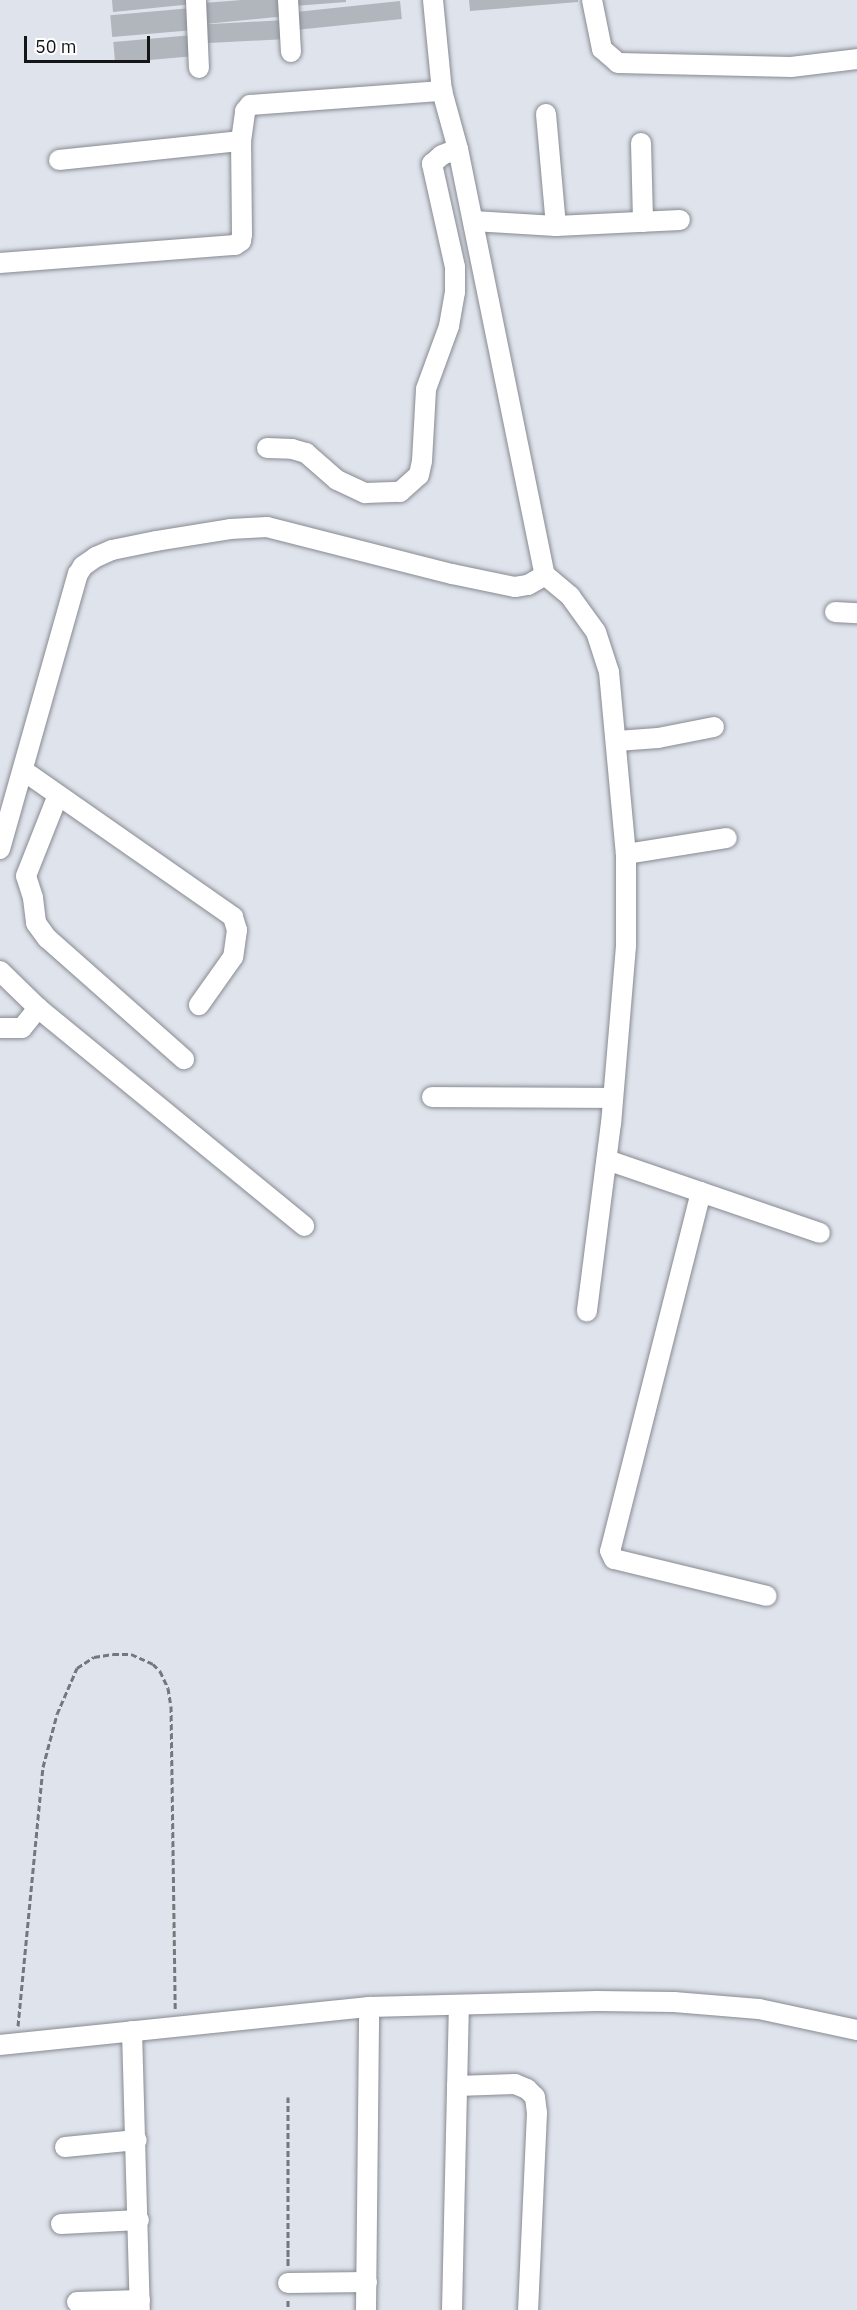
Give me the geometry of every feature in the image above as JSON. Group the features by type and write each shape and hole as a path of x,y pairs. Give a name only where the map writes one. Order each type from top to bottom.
{"street":[{"path":"196,0 199,68"},
{"path":"288,0 291,52"},
{"path":"433,0 442,91 458,148 546,575 570,596 596,632 609,672 626,854 626,946 614,1098 587,1311"},
{"path":"592,0 602,49 618,63 791,67 857,59"},
{"path":"0,263 235,245 241,241 242,234 241,141 245,111 250,105 442,91"},
{"path":"546,114 556,226"},
{"path":"59,160 241,141"},
{"path":"641,143 643,222"},
{"path":"267,448 292,449 306,453 337,480 365,493 400,492 419,475 423,461 426,389 448,326 455,292 455,267 432,164 442,155 458,148"},
{"path":"473,221 556,226 680,220"},
{"path":"0,849 24,771 78,574 88,561 111,550 230,529 267,527 452,574 515,587 528,585 546,575"},
{"path":"835,612 857,613"},
{"path":"617,741 658,738 714,726"},
{"path":"24,771 233,917 237,930 233,957 199,1005"},
{"path":"58,795 26,876 33,898 36,923 47,938 184,1059"},
{"path":"626,854 727,838"},
{"path":"0,971 38,1008 304,1226"},
{"path":"0,1028 22,1028 38,1008"},
{"path":"432,1097 614,1098"},
{"path":"607,1160 820,1233"},
{"path":"701,1192 610,1551 614,1559 767,1596"},
{"path":"8,2044 369,2007 597,2001 710,2004 759,2009 857,2030"},
{"path":"452,2310 459,2005"},
{"path":"366,2310 369,2007"},
{"path":"78,2302 140,2305 137,2140 132,2031"},
{"path":"457,2086 515,2085 527,2089 535,2097 537,2113 528,2310"},
{"path":"65,2148 137,2140"},
{"path":"61,2224 139,2220"},
{"path":"288,2283 367,2282"}],"path":[{"path":"8,2044 43,1767 57,1714 77,1668 94,1658 113,1654 131,1654 153,1664 160,1671 168,1688 171,1706 176,2028"},
{"path":"288,2097 288,2283"}],"building":[{"path":"112,0 193,0 193,4 113,12"},
{"path":"284,0 286,16 205,24 203,3"},
{"path":"293,0 346,0 346,2 294,6"},
{"path":"469,0 578,0 578,2 470,11"},
{"path":"400,1 402,19 295,30 294,12"},
{"path":"192,8 194,30 112,37 110,15"},
{"path":"286,20 287,39 208,43 207,24"},
{"path":"193,35 195,56 115,63 113,42"}]}
